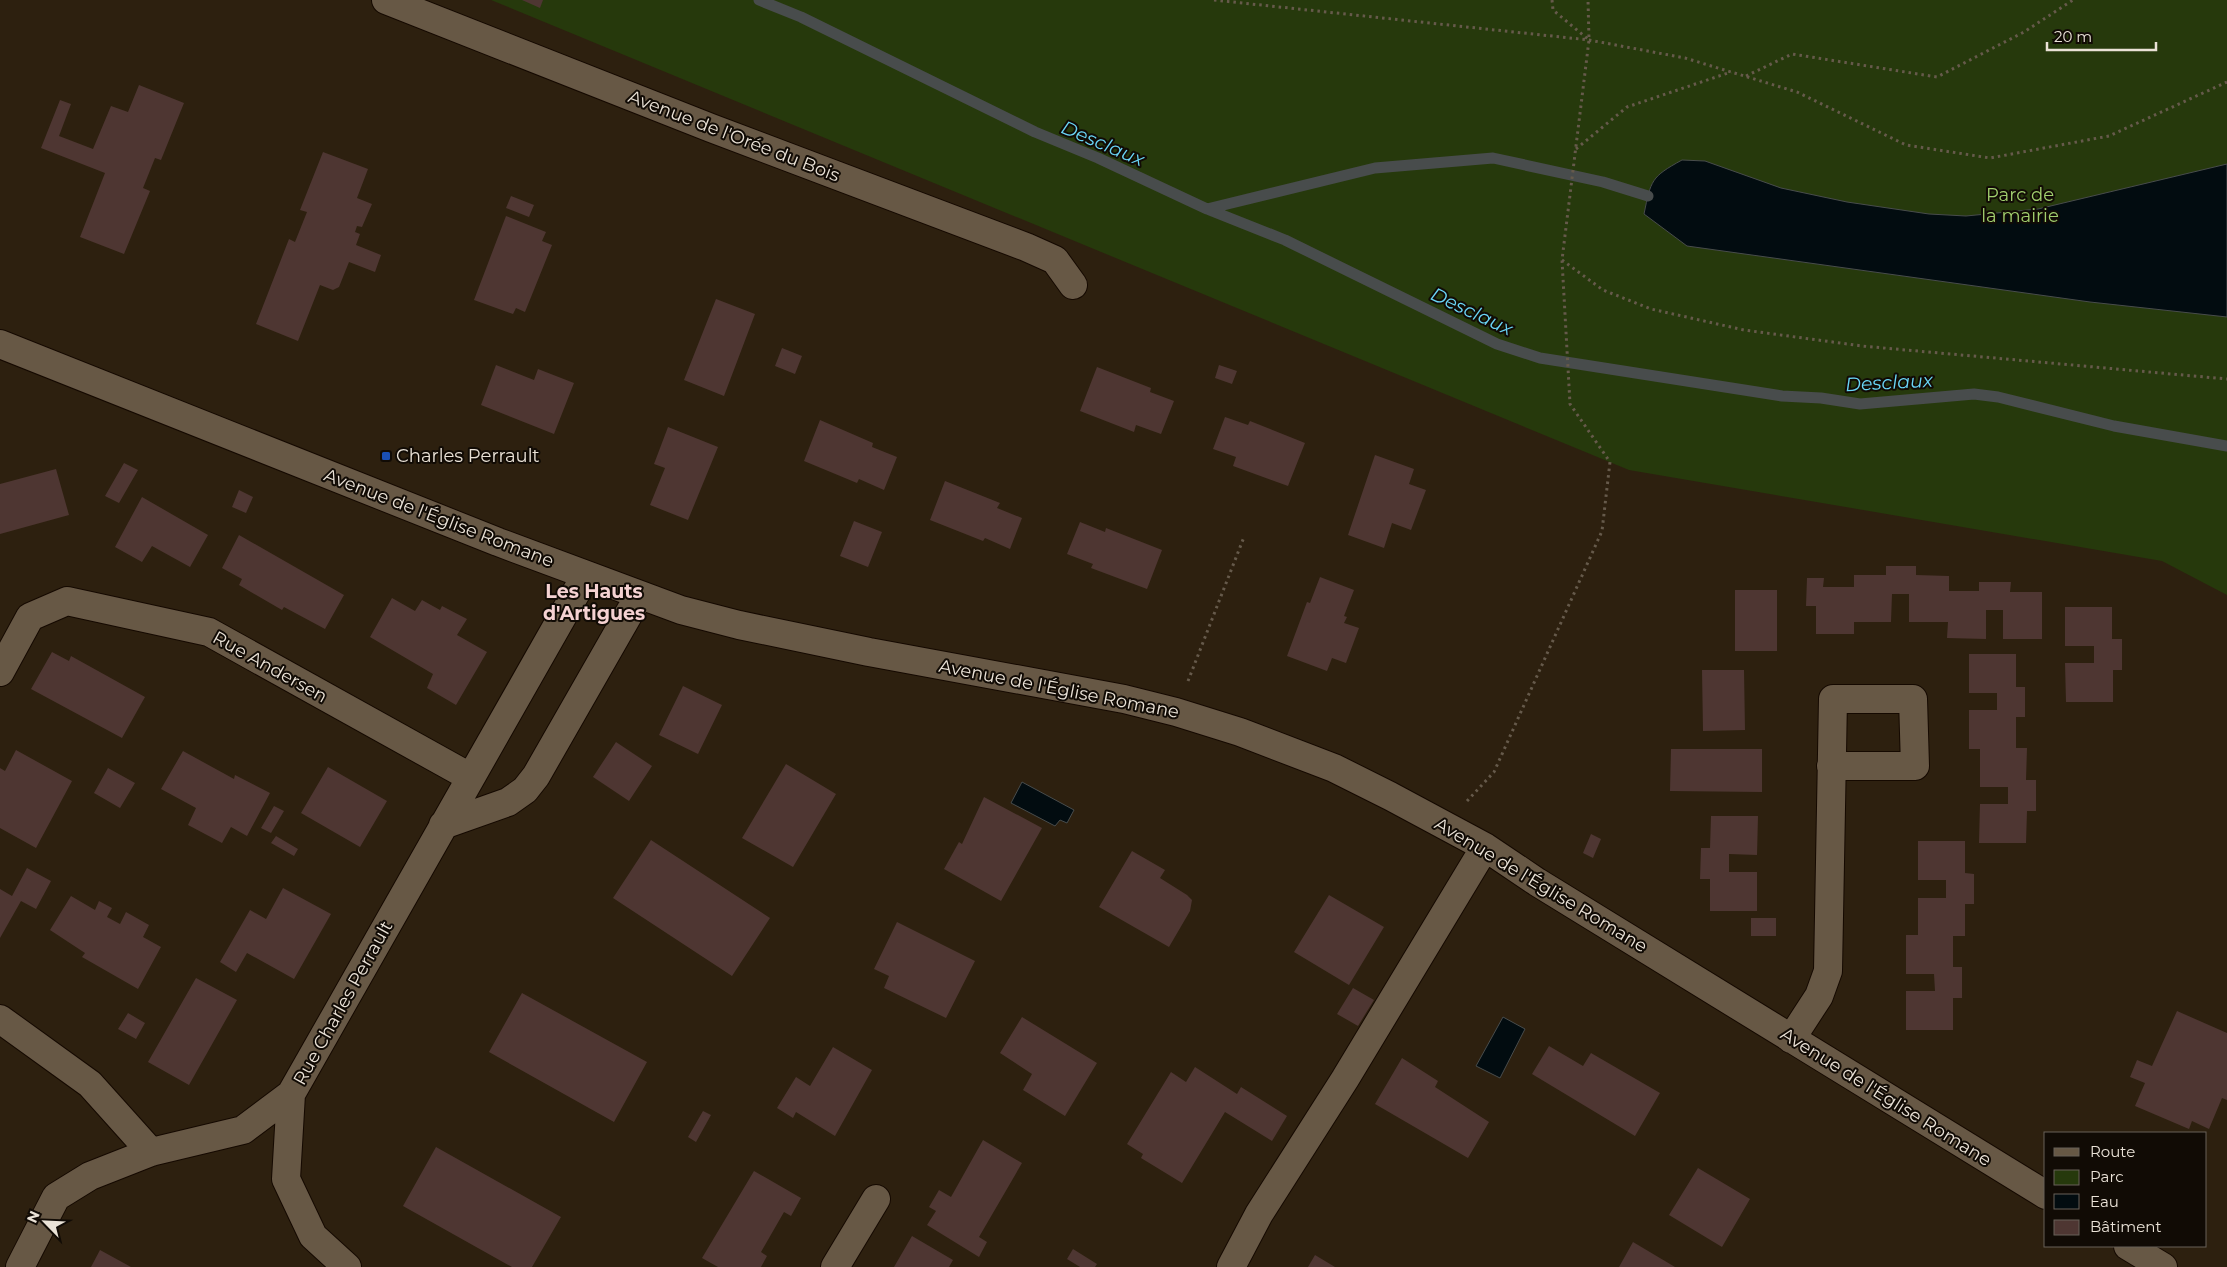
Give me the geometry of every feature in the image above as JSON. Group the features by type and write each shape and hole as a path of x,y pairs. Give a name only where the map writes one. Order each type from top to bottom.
{"street":[{"name":"Avenue de l'Orée du Bois","path":"386,0 711,128 1026,247 1055,260 1073,285"},
{"name":"Avenue de l'Église Romane","path":"0,344 639,596 681,610 739,625 869,652 1070,688 1176,712 1274,744 1334,768 1484,847 1537,882 2044,1194"},
{"name":"Rue Charles Perrault","path":"20,1267 56,1197 90,1176 151,1152 243,1130 291,1094 442,825 586,575"},
{"path":"442,825 512,798 525,790 536,776 639,596"},
{"name":"Rue Andersen","path":"0,672 30,617 67,601 209,632 470,777"},
{"path":"1791,1038 1819,996 1828,971 1831,766"},
{"path":"470,777 475,786 486,793 498,798 512,798"},
{"path":"1231,1267 1259,1214 1345,1079 1484,847"},
{"path":"0,1019 90,1084 151,1152"},
{"path":"291,1094 286,1179 313,1236 347,1267"},
{"path":"836,1267 876,1199"},
{"path":"2130,1247 2163,1267"}],"path":[{"path":"1214,0 1589,40 1685,58 1797,92 1906,145 1990,158 2109,136 2227,82"},
{"path":"1552,0 1554,10 1589,40"},
{"path":"1444,826 1494,772 1602,531 1610,462 1570,404 1562,260 1589,40 1588,0"},
{"path":"1746,76 1792,54 1937,77 2024,32 2073,0"},
{"path":"1576,150 1627,107 1731,72"},
{"path":"1562,260 1603,290 1643,306 1744,330 1872,347 2227,379"},
{"path":"1176,712 1244,537"}],"green space":[{"name":"Parc de la mairie","path":"491,0 2227,0 2227,595 2162,561 1629,470"}],"water":[{"path":"1682,160 1705,161 1781,188 1847,202 1929,214 1966,216 2038,209 2227,164 2227,317 2090,302 1687,246 1644,214 1654,181 1664,171"},
{"path":"1022,782 1074,810 1067,823 1060,820 1055,826 1011,803"},
{"path":"1503,1017 1525,1029 1500,1078 1476,1066"}],"building":[{"path":"522,0 543,0 540,8"},
{"path":"139,85 184,103 161,160 155,158 143,188 150,191 124,254 80,237 105,173 41,148 60,100 71,104 59,136 93,149 111,106 128,112"},
{"path":"323,152 368,169 357,198 372,204 362,227 357,226 355,232 360,234 356,245 381,255 375,272 349,262 339,287 333,290 320,285 298,341 256,324 289,239 295,242 307,212 300,210"},
{"path":"511,196 534,205 529,217 506,208"},
{"path":"506,216 546,232 542,241 552,245 525,312 516,308 513,314 474,300"},
{"path":"716,299 755,314 724,396 684,380"},
{"path":"782,348 802,356 795,374 775,366"},
{"path":"496,365 534,380 538,369 574,383 554,434 481,405"},
{"path":"1219,365 1237,371 1232,384 1215,378"},
{"path":"1097,367 1151,388 1150,392 1174,401 1161,434 1136,425 1134,432 1080,411"},
{"path":"1225,417 1248,425 1250,421 1305,443 1288,486 1233,466 1236,457 1213,449"},
{"path":"820,420 873,443 872,447 897,457 884,490 859,479 857,483 804,461"},
{"path":"668,427 718,447 688,520 650,505 665,468 654,464"},
{"path":"1375,455 1414,469 1409,484 1426,490 1411,530 1392,523 1384,548 1348,535"},
{"path":"124,463 138,470 119,503 105,496"},
{"path":"56,469 69,515 0,534 0,484"},
{"path":"945,481 1000,503 997,508 1022,518 1010,549 985,538 983,541 930,520"},
{"path":"239,490 253,497 246,513 232,507"},
{"path":"142,497 208,535 190,567 152,546 142,562 115,547"},
{"path":"854,521 882,532 868,567 840,556"},
{"path":"1080,522 1105,532 1106,528 1162,550 1147,589 1091,568 1093,564 1067,554"},
{"path":"239,535 344,595 325,629 284,607 282,610 239,585 242,579 222,568"},
{"path":"1886,566 1916,566 1916,575 1949,576 1949,591 1979,591 1979,582 2011,582 2010,592 2042,592 2042,639 2003,639 2003,610 1986,610 1986,639 1947,638 1948,622 1909,622 1909,594 1892,594 1891,622 1854,622 1854,634 1816,634 1816,606 1806,606 1807,578 1824,578 1823,587 1854,587 1854,575 1886,575"},
{"path":"1320,577 1354,590 1344,616 1347,617 1344,623 1359,628 1346,663 1332,658 1327,671 1287,656 1307,602 1310,603"},
{"path":"1735,590 1777,590 1777,651 1735,651"},
{"path":"392,598 415,611 422,600 440,610 442,606 467,619 457,635 487,652 456,705 427,688 433,674 370,637"},
{"path":"2065,607 2112,607 2112,639 2122,639 2122,670 2113,670 2113,702 2066,702 2065,663 2094,663 2094,646 2065,646"},
{"path":"52,652 69,661 71,656 145,697 122,738 31,689"},
{"path":"1969,654 2016,654 2016,687 2025,687 2025,717 2016,717 2016,748 2027,748 2026,780 2036,780 2036,811 2027,811 2026,843 1979,843 1980,804 2008,804 2008,787 1980,787 1980,749 1969,749 1969,710 1997,710 1997,693 1969,693"},
{"path":"1702,670 1744,670 1745,730 1703,731"},
{"path":"683,686 722,705 698,754 659,735"},
{"path":"616,742 652,766 629,801 593,777"},
{"path":"1671,749 1762,749 1762,792 1670,791"},
{"path":"16,750 72,781 36,848 0,828 0,768 5,771"},
{"path":"183,751 234,779 235,775 270,793 247,836 231,827 222,843 188,825 196,808 161,789"},
{"path":"786,764 836,794 793,867 742,838"},
{"path":"328,767 387,801 360,847 301,813"},
{"path":"108,768 135,783 120,808 94,793"},
{"path":"984,797 1042,828 1001,901 944,869 959,842 962,844"},
{"path":"274,806 284,811 271,833 261,828"},
{"path":"1711,816 1758,816 1757,855 1729,854 1729,872 1757,872 1757,911 1710,911 1710,879 1700,879 1701,848 1710,848"},
{"path":"1591,834 1601,839 1593,858 1583,853"},
{"path":"276,836 298,849 294,856 271,843"},
{"path":"651,840 770,918 732,976 613,898"},
{"path":"1918,841 1965,841 1965,873 1974,874 1974,904 1965,904 1965,936 1953,936 1953,967 1962,967 1962,998 1953,998 1953,1030 1906,1030 1906,991 1935,991 1934,974 1906,974 1906,935 1918,935 1918,898 1946,898 1946,880 1918,880"},
{"path":"1132,851 1165,870 1160,878 1192,900 1190,911 1169,947 1099,907"},
{"path":"27,868 51,881 36,909 21,901 0,938 0,889 12,896"},
{"path":"283,888 331,914 294,979 247,953 236,972 220,962 250,910 266,919"},
{"path":"1329,895 1384,927 1349,985 1294,952"},
{"path":"71,896 95,910 99,901 112,908 107,917 120,924 126,912 149,925 143,937 161,947 138,989 82,957 85,953 50,930"},
{"path":"1751,918 1776,918 1776,936 1751,936"},
{"path":"897,922 975,961 946,1018 884,988 889,976 874,969"},
{"path":"196,978 237,1000 189,1085 148,1062"},
{"path":"1353,988 1374,1000 1358,1026 1337,1014"},
{"path":"522,993 647,1062 614,1122 489,1052"},
{"path":"2177,1011 2227,1033 2227,1100 2222,1098 2209,1129 2192,1121 2189,1129 2135,1106 2145,1083 2130,1077 2137,1060 2152,1066"},
{"path":"128,1013 145,1023 136,1039 118,1029"},
{"path":"1022,1017 1097,1063 1065,1116 1023,1090 1032,1074 1000,1053"},
{"path":"1549,1046 1583,1066 1591,1053 1660,1093 1635,1136 1532,1074"},
{"path":"833,1047 872,1070 835,1136 796,1112 793,1118 777,1108 796,1077 810,1086"},
{"path":"1402,1058 1438,1081 1435,1087 1489,1122 1468,1158 1375,1104"},
{"path":"1195,1067 1237,1094 1241,1087 1287,1116 1272,1141 1225,1112 1182,1183 1141,1158 1143,1154 1127,1144 1171,1072 1186,1082"},
{"path":"703,1111 711,1115 696,1142 688,1137"},
{"path":"983,1140 1022,1163 979,1237 987,1242 979,1257 927,1225 936,1211 929,1207 939,1190 951,1197"},
{"path":"436,1147 561,1217 532,1267 512,1267 403,1206"},
{"path":"1698,1168 1750,1199 1722,1247 1669,1215"},
{"path":"754,1171 801,1198 791,1216 784,1212 761,1252 767,1256 761,1267 718,1267 702,1258"},
{"path":"912,1236 953,1260 949,1267 894,1267"},
{"path":"1633,1242 1675,1267 1619,1267"},
{"path":"1073,1249 1097,1264 1095,1267 1080,1267 1067,1259"},
{"path":"100,1250 131,1267 91,1267"},
{"path":"1315,1255 1335,1267 1308,1267"}],"waterway":[{"name":"Desclaux","path":"759,0 801,17 1035,132 1098,158 1207,209 1285,240 1497,344 1540,358 1782,396 1821,398 1860,404 1974,394 1998,397 2114,426 2227,446"},
{"path":"1207,209 1375,168 1493,158 1603,182 1648,196"}],"place":[{"name":"Charles Perrault","path":"386,456"}],"district":[{"name":"Les Hauts d'Artigues","path":"594,602"}]}
